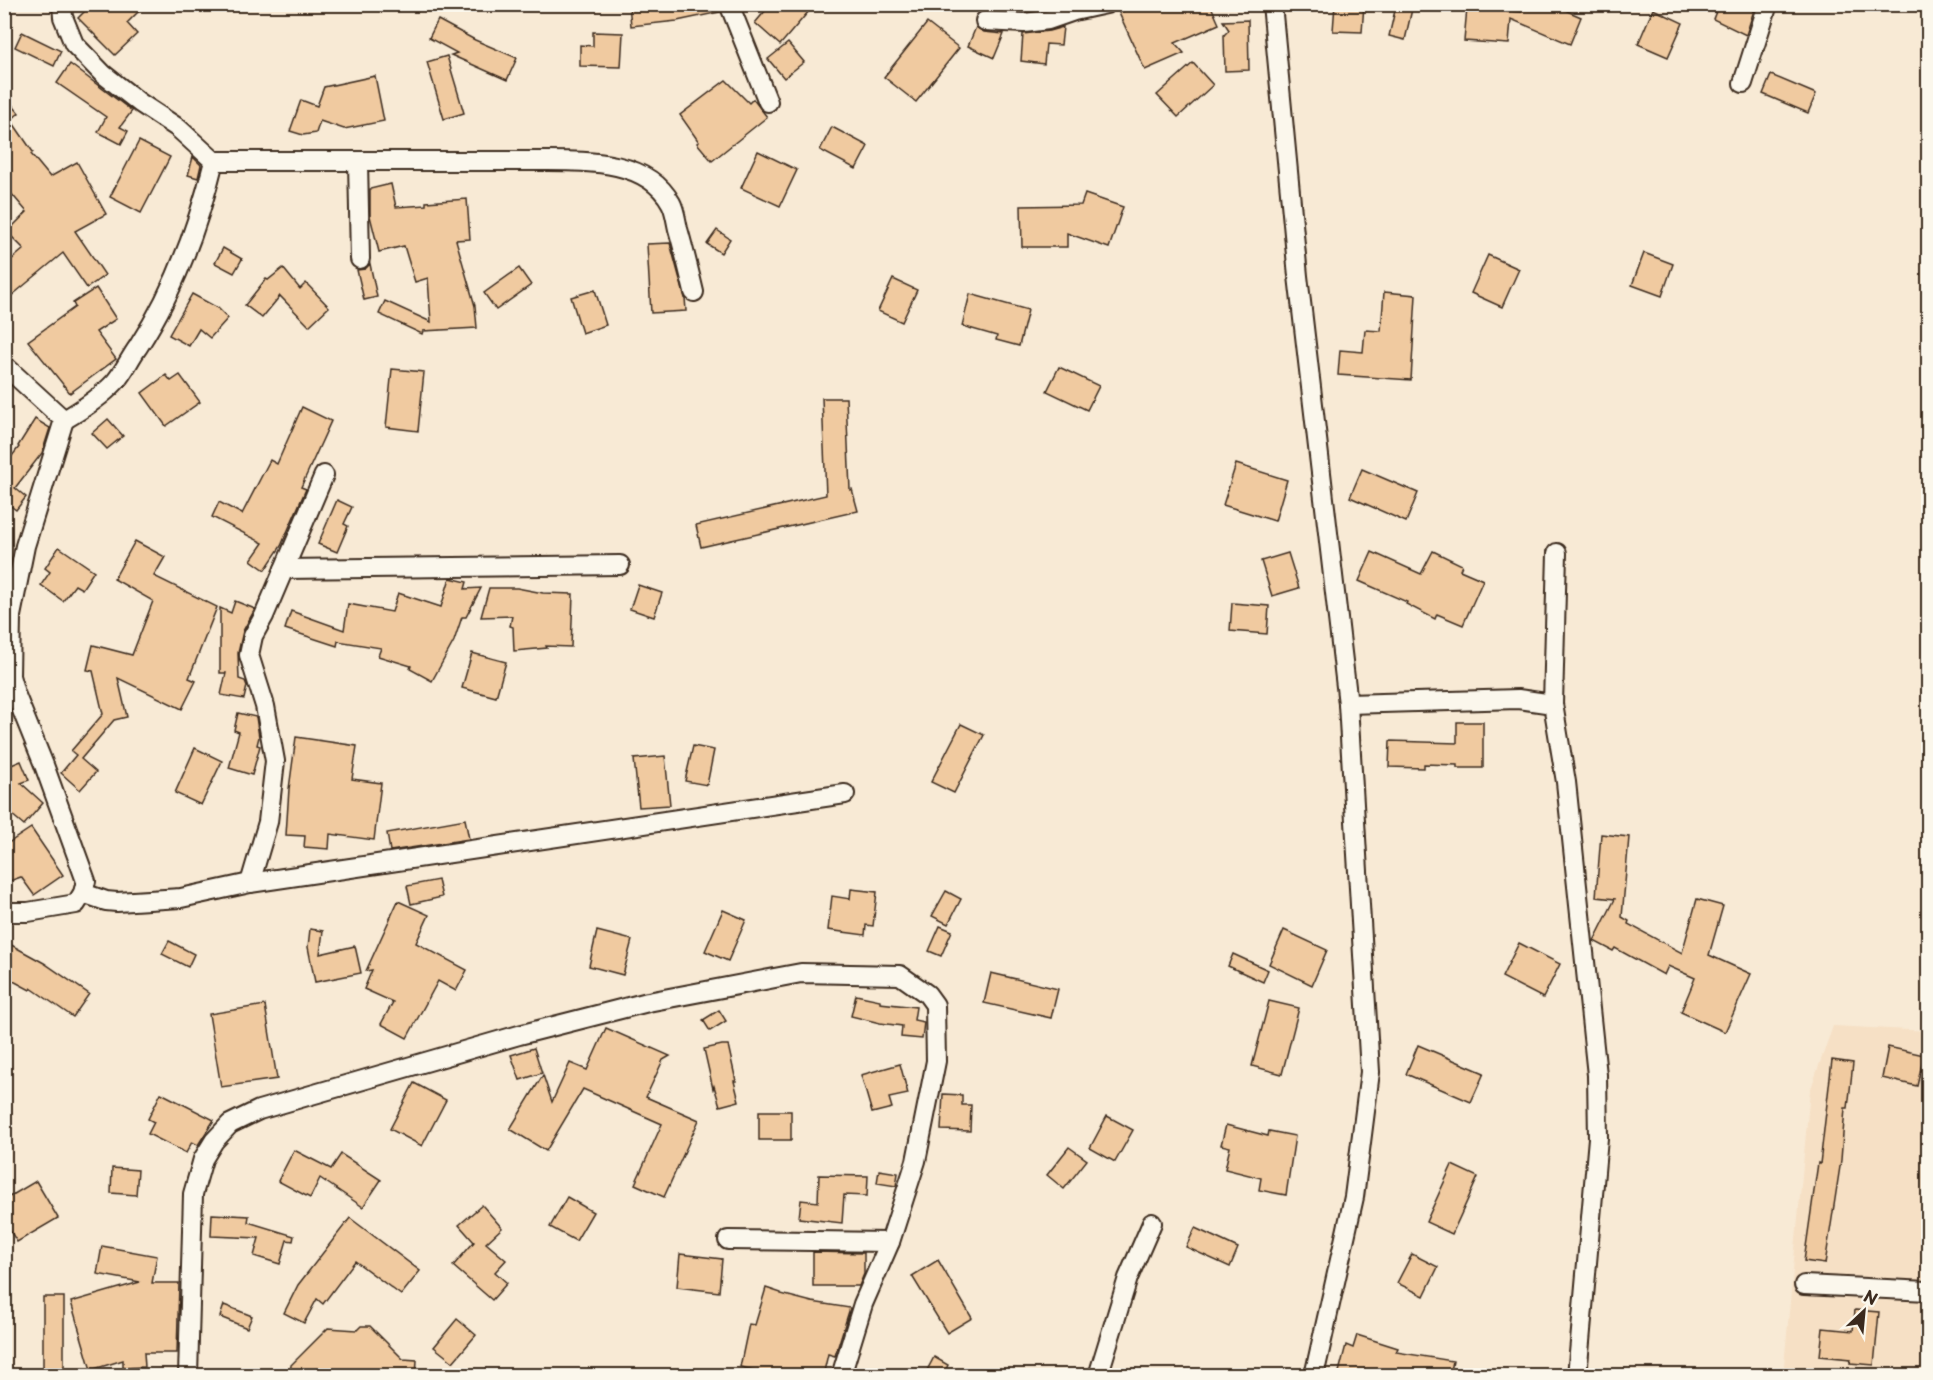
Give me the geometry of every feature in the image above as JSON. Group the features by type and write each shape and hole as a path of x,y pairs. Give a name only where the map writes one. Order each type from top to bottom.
{"street":[{"path":"62,4 63,17 74,44 102,74 178,128 214,161 579,162 628,168 644,175 659,186 672,204 694,292"},
{"path":"729,4 768,102"},
{"path":"985,21 1024,23 1048,20 1106,4"},
{"path":"1272,4 1298,276 1348,704 1370,1072 1354,1197 1314,1376"},
{"path":"1743,82 1768,4"},
{"path":"4,912 28,912 76,904 86,881 10,676 11,616 25,546 64,420 88,406 116,381 149,330 179,273 202,207 214,161"},
{"path":"358,161 360,259"},
{"path":"4,365 64,420"},
{"path":"250,883 268,822 274,761 265,706 249,654 253,636 324,475"},
{"path":"1557,553 1554,704 1566,782 1597,1075 1598,1138 1577,1376"},
{"path":"284,569 620,565"},
{"path":"1348,704 1518,699 1554,704"},
{"path":"82,893 106,902 181,898 250,883 845,794"},
{"path":"188,1376 193,1194 203,1159 214,1141 230,1124 259,1110 519,1035 648,1002 801,973 900,975 927,994 935,1005 936,1061 916,1161 890,1242 863,1304 841,1376"},
{"path":"1098,1376 1128,1278 1152,1223"},
{"path":"728,1240 890,1242"},
{"path":"1804,1285 1929,1291"}],"shaded area":[{"path":"1833,1026 1928,1031 1928,1375 1783,1376 1810,1091"}],"building":[{"path":"92,4 146,4 127,23 137,34 115,55 78,18"},
{"path":"629,4 718,4 720,12 677,21 631,26"},
{"path":"771,4 815,4 780,45 755,23"},
{"path":"986,4 1003,4 1000,10 984,10"},
{"path":"1139,4 1210,4 1219,24 1175,43 1184,53 1145,70 1119,13"},
{"path":"1335,4 1364,4 1362,32 1333,31"},
{"path":"1505,4 1551,4 1581,17 1570,44 1511,19 1509,44 1464,41 1467,8 1522,12"},
{"path":"1719,4 1756,4 1746,35 1713,19"},
{"path":"1396,6 1412,9 1405,40 1389,36"},
{"path":"1653,9 1683,23 1668,57 1638,44"},
{"path":"438,20 475,40 517,58 507,80 451,55 457,53 429,38"},
{"path":"1248,20 1249,70 1225,71 1224,35 1229,30 1223,21"},
{"path":"927,23 959,48 916,102 884,77"},
{"path":"976,27 984,32 1004,34 994,58 968,46"},
{"path":"1063,27 1061,45 1046,44 1044,64 1021,61 1023,34"},
{"path":"22,32 61,51 54,66 15,47"},
{"path":"593,32 623,33 621,67 580,66 580,45 593,46"},
{"path":"788,43 804,62 784,78 768,59"},
{"path":"447,56 464,113 444,119 427,62"},
{"path":"1193,63 1213,85 1178,117 1157,95"},
{"path":"70,64 132,111 120,127 128,131 121,144 98,132 106,117 57,83"},
{"path":"1771,75 1816,94 1808,113 1763,94"},
{"path":"375,76 384,121 344,129 320,121 316,133 303,135 290,131 301,100 317,106 324,87"},
{"path":"726,80 749,103 753,99 767,117 712,161 697,143 699,142 680,115"},
{"path":"4,95 19,113 11,120 33,152 31,154 50,177 77,162 106,214 75,231 105,275 87,288 63,253 4,302 4,266 24,249 7,232 27,212 4,185"},
{"path":"832,127 868,146 856,169 820,150"},
{"path":"139,141 170,157 141,213 110,197"},
{"path":"758,151 797,170 780,206 741,188"},
{"path":"193,157 201,165 198,178 188,175"},
{"path":"391,184 396,207 467,199 470,239 456,240 475,306 477,328 423,331 422,334 379,314 385,301 431,322 428,278 415,282 404,246 379,252 370,216 370,189"},
{"path":"1085,194 1123,207 1109,248 1067,233 1067,247 1022,247 1021,206 1081,205"},
{"path":"717,230 730,239 721,253 707,244"},
{"path":"670,243 685,298 686,311 651,313 647,244"},
{"path":"223,248 242,259 234,273 215,263"},
{"path":"1644,253 1673,264 1662,296 1632,285"},
{"path":"1488,255 1519,269 1502,307 1471,293"},
{"path":"370,264 377,297 364,300 357,270 365,269"},
{"path":"283,268 300,289 306,283 329,307 309,326 280,296 262,318 245,305 266,279 268,280"},
{"path":"519,268 531,285 496,310 484,293"},
{"path":"893,279 917,290 902,322 878,311"},
{"path":"96,288 116,319 96,332 116,359 70,393 28,341 75,307 73,303"},
{"path":"595,290 606,325 582,333 571,297"},
{"path":"1384,292 1416,295 1411,380 1338,375 1340,350 1363,352 1365,330 1381,331"},
{"path":"192,294 218,308 228,318 210,338 199,329 189,346 169,335"},
{"path":"970,294 1028,310 1019,346 996,340 997,336 962,326"},
{"path":"1059,367 1099,386 1087,410 1047,391"},
{"path":"392,369 424,372 418,431 386,427"},
{"path":"166,375 171,381 180,375 200,402 166,426 142,393"},
{"path":"822,398 846,398 850,490 852,489 858,511 701,547 696,525 826,495"},
{"path":"302,407 331,421 301,487 306,489 281,546 265,570 251,560 263,543 212,517 219,502 242,514 270,460 277,464"},
{"path":"35,419 50,428 42,453 15,488 26,497 16,510 4,503 4,466 19,447"},
{"path":"108,419 123,436 107,449 92,433"},
{"path":"1236,464 1287,480 1275,521 1223,505"},
{"path":"1362,469 1418,493 1406,522 1350,497"},
{"path":"337,500 352,507 344,524 348,526 337,552 318,544"},
{"path":"135,541 165,557 154,576 217,607 189,678 196,681 182,709 118,678 127,717 114,720 81,759 96,772 80,790 61,773 76,755 71,751 103,714 93,671 87,670 93,645 132,655 153,601 114,579"},
{"path":"59,547 94,571 82,589 75,585 63,601 41,585 50,572 45,568"},
{"path":"1433,551 1462,565 1460,570 1483,580 1463,625 1437,614 1435,619 1406,604 1407,602 1359,581 1372,552 1421,574"},
{"path":"1288,553 1299,588 1272,596 1261,561"},
{"path":"450,578 467,582 465,589 481,588 466,617 462,617 454,641 432,681 410,669 411,666 378,656 381,648 338,641 337,646 285,629 291,611 344,630 348,604 392,612 398,593 441,607"},
{"path":"638,585 662,593 654,617 630,609"},
{"path":"489,588 517,588 543,593 573,594 571,647 546,646 547,648 514,651 513,627 510,626 512,616 481,617"},
{"path":"235,601 255,609 243,631 238,653 239,679 245,681 247,686 244,699 221,695 226,673 220,673 220,608 231,613"},
{"path":"1232,603 1269,606 1267,634 1230,631"},
{"path":"472,653 506,662 496,697 462,688"},
{"path":"238,713 256,717 259,737 257,745 260,746 252,775 229,768 239,732 234,730"},
{"path":"1457,722 1483,722 1483,768 1424,764 1424,768 1389,767 1390,741 1457,743"},
{"path":"961,724 984,735 954,793 931,782"},
{"path":"296,737 357,746 352,779 381,783 374,840 330,834 329,849 304,847 305,836 286,835"},
{"path":"693,746 714,750 707,785 685,781"},
{"path":"195,748 222,761 201,805 175,793"},
{"path":"665,756 670,805 639,807 634,759"},
{"path":"21,761 29,780 21,783 43,803 24,825 4,808 4,768"},
{"path":"465,819 469,839 390,851 387,833"},
{"path":"31,828 63,875 34,895 21,877 4,883 4,846"},
{"path":"1601,834 1629,837 1622,917 1629,921 1628,924 1682,953 1697,899 1723,906 1709,955 1751,974 1725,1032 1681,1012 1695,978 1668,966 1664,975 1615,948 1613,951 1594,941 1615,899 1596,897"},
{"path":"438,880 442,897 411,904 407,886"},
{"path":"851,889 877,892 873,926 866,925 865,935 828,930 832,896 850,899"},
{"path":"946,891 961,899 948,924 932,916"},
{"path":"398,901 429,915 416,943 467,970 456,991 438,981 407,1038 381,1024 393,1002 364,989 372,970 366,971"},
{"path":"723,910 746,920 728,961 705,951"},
{"path":"940,926 952,931 941,956 929,951"},
{"path":"310,929 323,931 320,954 355,946 361,973 315,982 308,947"},
{"path":"1284,930 1327,950 1312,985 1269,964"},
{"path":"597,931 632,940 623,975 589,966"},
{"path":"4,941 44,963 89,994 73,1017 31,988 30,990 4,976"},
{"path":"169,941 194,954 188,967 162,954"},
{"path":"1519,943 1560,964 1543,998 1502,977"},
{"path":"1233,954 1268,970 1263,982 1228,966"},
{"path":"991,973 1058,989 1051,1018 984,1003"},
{"path":"856,995 880,1000 880,1003 916,1007 914,1020 924,1022 922,1039 901,1037 902,1026 851,1016"},
{"path":"1269,1001 1299,1008 1282,1074 1252,1066"},
{"path":"265,1005 277,1079 221,1087 209,1014"},
{"path":"719,1010 726,1021 710,1031 703,1020"},
{"path":"606,1028 670,1056 663,1060 646,1097 699,1120 664,1197 635,1184 662,1124 583,1089 546,1151 510,1129 543,1075 552,1102 570,1063 587,1070"},
{"path":"728,1045 739,1101 720,1106 714,1086 713,1089 704,1049"},
{"path":"1418,1045 1484,1073 1471,1102 1406,1074"},
{"path":"1888,1047 1924,1055 1917,1086 1882,1078"},
{"path":"534,1048 542,1073 520,1080 511,1055"},
{"path":"1832,1060 1853,1063 1825,1264 1804,1261 1818,1163 1820,1164"},
{"path":"900,1064 908,1094 889,1098 892,1108 872,1113 861,1075"},
{"path":"414,1083 446,1100 422,1146 390,1129"},
{"path":"161,1093 214,1120 198,1145 192,1142 186,1153 148,1134 154,1122 148,1119"},
{"path":"943,1094 962,1095 962,1105 971,1105 970,1131 941,1130"},
{"path":"759,1111 791,1111 791,1140 759,1140"},
{"path":"1107,1116 1133,1130 1115,1162 1090,1148"},
{"path":"1226,1125 1268,1136 1269,1131 1295,1136 1286,1195 1259,1190 1261,1178 1225,1169 1230,1147 1221,1145"},
{"path":"1069,1147 1087,1160 1064,1189 1047,1175"},
{"path":"294,1150 331,1169 341,1154 381,1180 363,1207 320,1178 310,1198 278,1181"},
{"path":"1452,1165 1478,1177 1452,1234 1426,1222"},
{"path":"112,1168 138,1170 136,1195 111,1193"},
{"path":"879,1170 898,1173 896,1186 877,1183"},
{"path":"819,1175 868,1176 867,1196 844,1195 842,1223 799,1218 801,1200 818,1202"},
{"path":"36,1181 58,1218 17,1242 4,1221 4,1200"},
{"path":"567,1197 593,1212 576,1241 550,1227"},
{"path":"482,1205 502,1228 486,1243 506,1260 495,1272 507,1283 492,1300 453,1266 474,1242 459,1225"},
{"path":"212,1214 249,1216 248,1222 294,1236 293,1241 287,1240 280,1264 254,1256 259,1238 211,1236"},
{"path":"350,1218 420,1271 401,1295 355,1261 323,1304 317,1299 304,1323 284,1313 298,1285"},
{"path":"1195,1228 1238,1248 1230,1267 1186,1247"},
{"path":"102,1246 157,1256 152,1283 179,1283 177,1353 144,1353 145,1367 123,1368 123,1360 91,1370 71,1302 140,1282 97,1274"},
{"path":"813,1252 864,1253 864,1274 859,1286 813,1286"},
{"path":"680,1254 722,1259 719,1292 677,1287"},
{"path":"1412,1254 1438,1267 1424,1296 1397,1283"},
{"path":"938,1260 972,1318 947,1333 912,1276"},
{"path":"766,1288 812,1302 850,1308 835,1356 828,1354 823,1376 781,1376 740,1367 749,1324 755,1325"},
{"path":"43,1297 64,1297 64,1376 43,1376"},
{"path":"224,1305 252,1316 247,1328 220,1317"},
{"path":"1855,1310 1879,1312 1874,1365 1850,1363 1851,1359 1820,1356 1823,1328 1853,1331"},
{"path":"457,1319 476,1335 453,1362 434,1347"},
{"path":"361,1326 370,1326 403,1359 417,1360 416,1376 290,1376 291,1365 328,1328 357,1330"},
{"path":"1357,1335 1398,1348 1396,1352 1453,1361 1450,1376 1338,1376 1346,1345 1353,1348"},
{"path":"934,1357 948,1365 943,1376 924,1376"}]}
